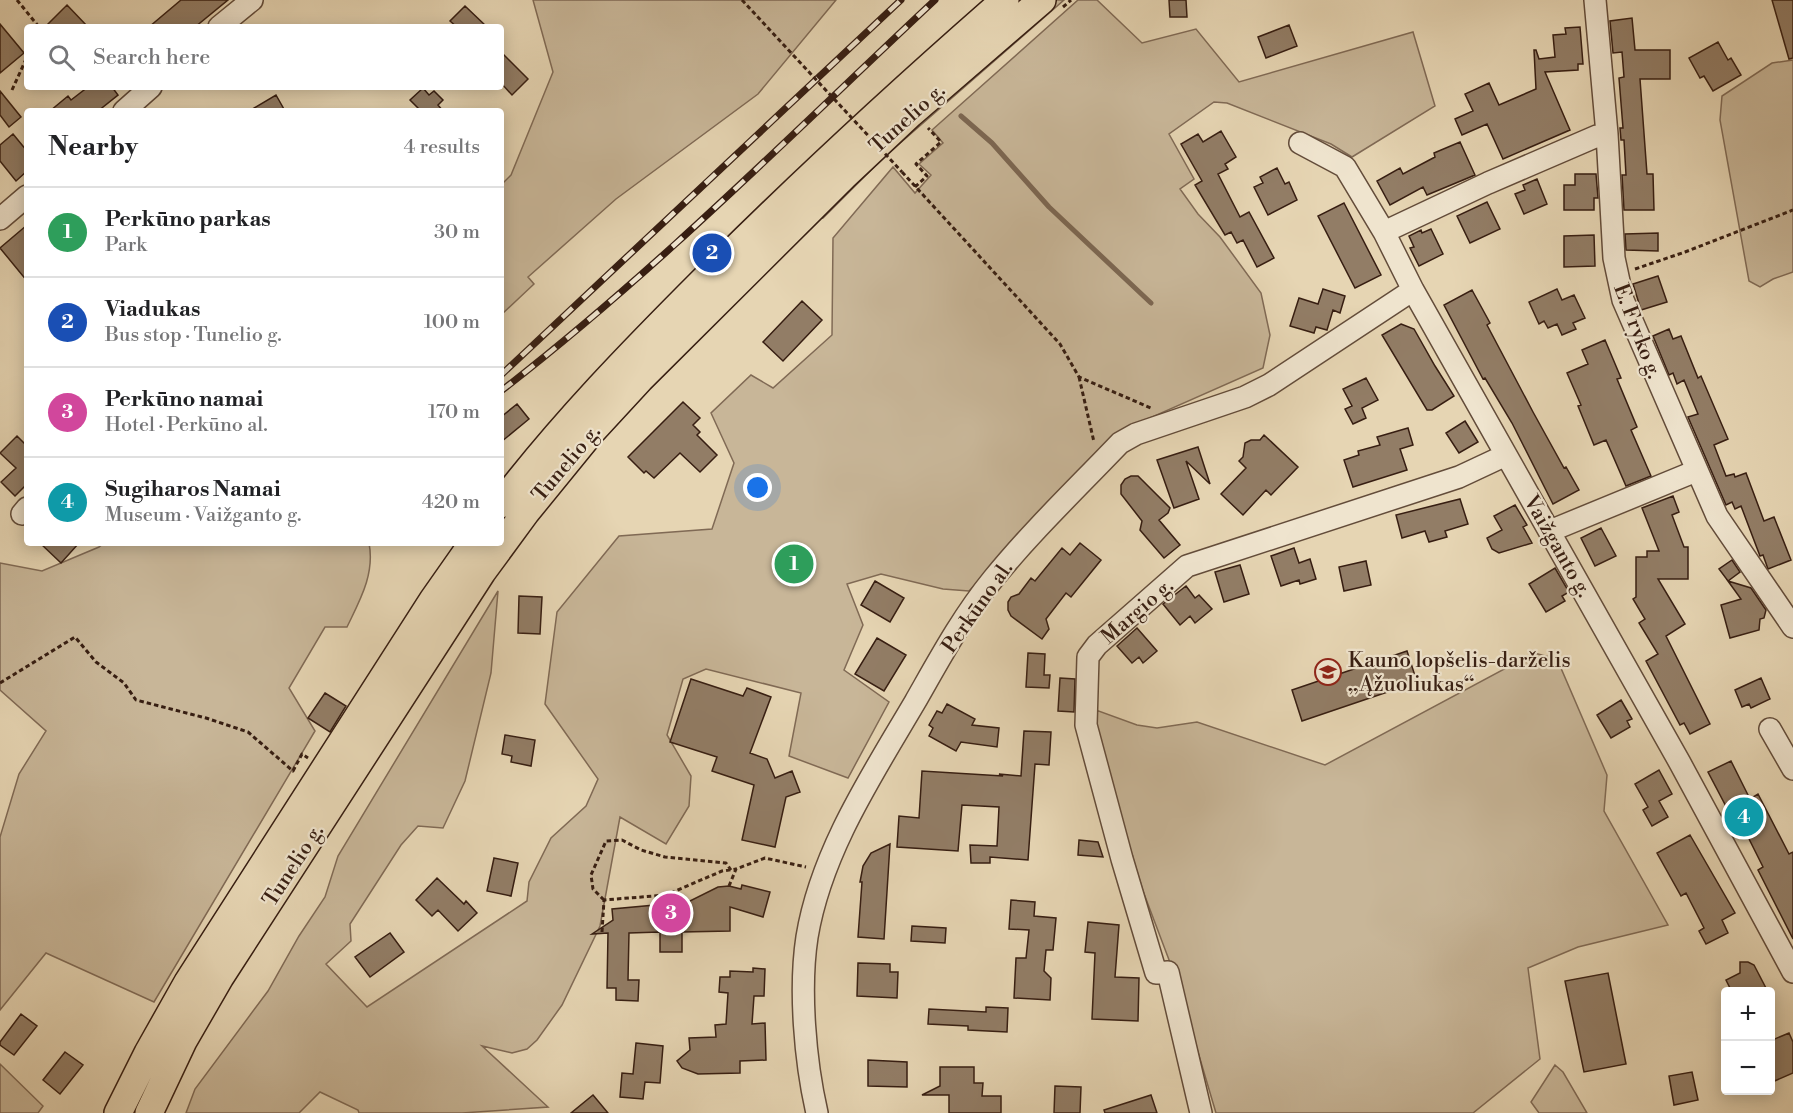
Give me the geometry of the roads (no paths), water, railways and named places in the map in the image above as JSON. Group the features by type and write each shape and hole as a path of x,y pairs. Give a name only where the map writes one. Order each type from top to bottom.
{"main road":[{"name":"Tunelio g.","path":"504,500 556,435 622,362 832,155 1005,0"},
{"name":"Tunelio g.","path":"504,542 592,430 640,379 844,176 910,114 1052,4"},
{"name":"Tunelio g.","path":"118,1113 148,1053 188,982 432,600 471,546"},
{"name":"Tunelio g.","path":"149,1113 183,1041 220,977 501,546"}],"street":[{"path":"223,24 252,0"},
{"name":"E. Fryko g.","path":"1595,0 1607,134 1614,258 1616,276 1623,300 1717,516 1793,627"},
{"path":"127,108 148,90"},
{"path":"1384,232 1488,183 1597,136 1607,134"},
{"name":"Vaižganto g.","path":"1300,143 1345,167 1384,232 1413,290 1680,763 1793,972"},
{"name":"Perkūno al.","path":"817,1113 810,1081 804,961 819,890 840,836 861,796 961,623 992,580 1026,540 1120,443 1136,434 1245,397 1269,386 1413,290"},
{"name":"Margio g.","path":"1201,1113 1168,972 1156,973 1086,725 1088,657 1097,645 1187,566 1459,477 1506,455"},
{"path":"1550,531 1696,471"},
{"path":"1770,729 1793,769"}],"waterway":[{"path":"961,116 992,143 1049,207 1151,303"}],"railway":[{"path":"504,372 901,0"},
{"path":"504,389 669,250 935,0"}],"place":[{"name":"Viadukas","path":"712,253"},
{"name":"Perkūno parkas","path":"794,564"},
{"name":"Kauno lopšelis-darželis „Ąžuoliukas“","path":"1328,672"},
{"name":"Sugiharos Namai","path":"1744,817"},
{"name":"Perkūno namai","path":"671,913"}]}
